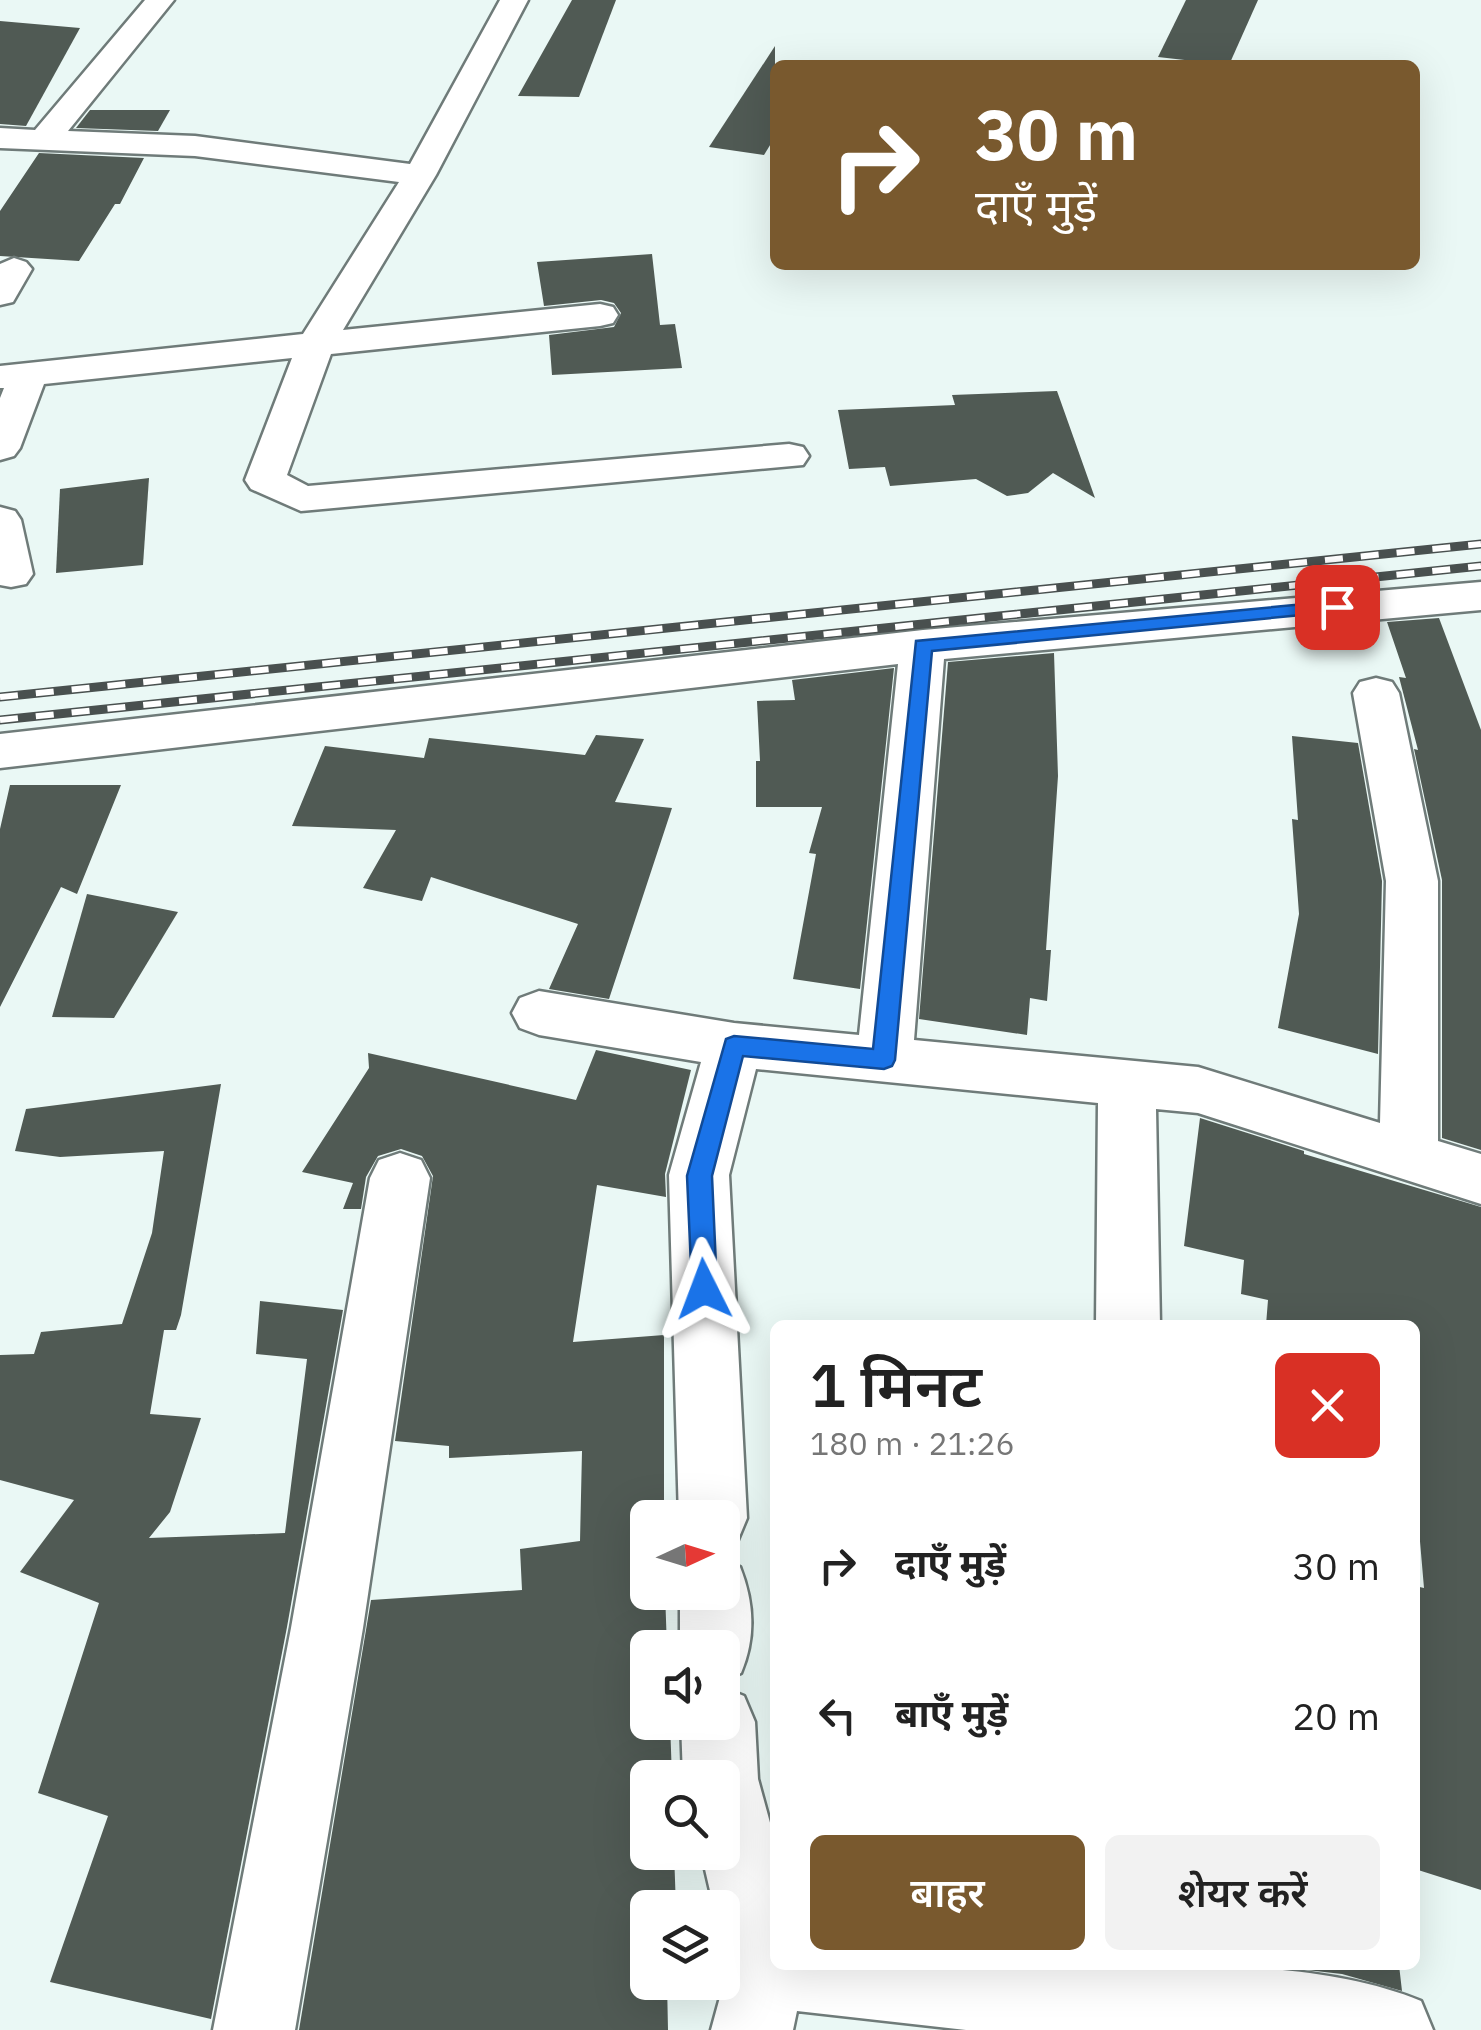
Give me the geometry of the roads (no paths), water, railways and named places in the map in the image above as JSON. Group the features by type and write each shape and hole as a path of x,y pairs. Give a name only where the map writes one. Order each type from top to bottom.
{"street":[{"path":"46,137 160,0"},
{"path":"514,0 420,176 317,342 265,480 301,500 788,456"},
{"path":"0,138 196,146 420,176"},
{"path":"0,448 14,376 600,315"},
{"path":"0,520 11,574"},
{"path":"0,751 662,672 1192,618 1481,596"},
{"path":"884,1060 923,646"},
{"path":"1376,693 1412,881 1409,1156"},
{"path":"540,1013 734,1046 1198,1090 1481,1178"},
{"path":"712,1500 699,1176 734,1046"},
{"path":"1127,1084 1128,1320"},
{"path":"254,2030 328,1628 400,1178"},
{"path":"738,1870 760,1999 1025,1996 1106,1982 1392,2030"}],"railway":[{"path":"0,697 1481,544"},
{"path":"0,720 1481,566"}]}
